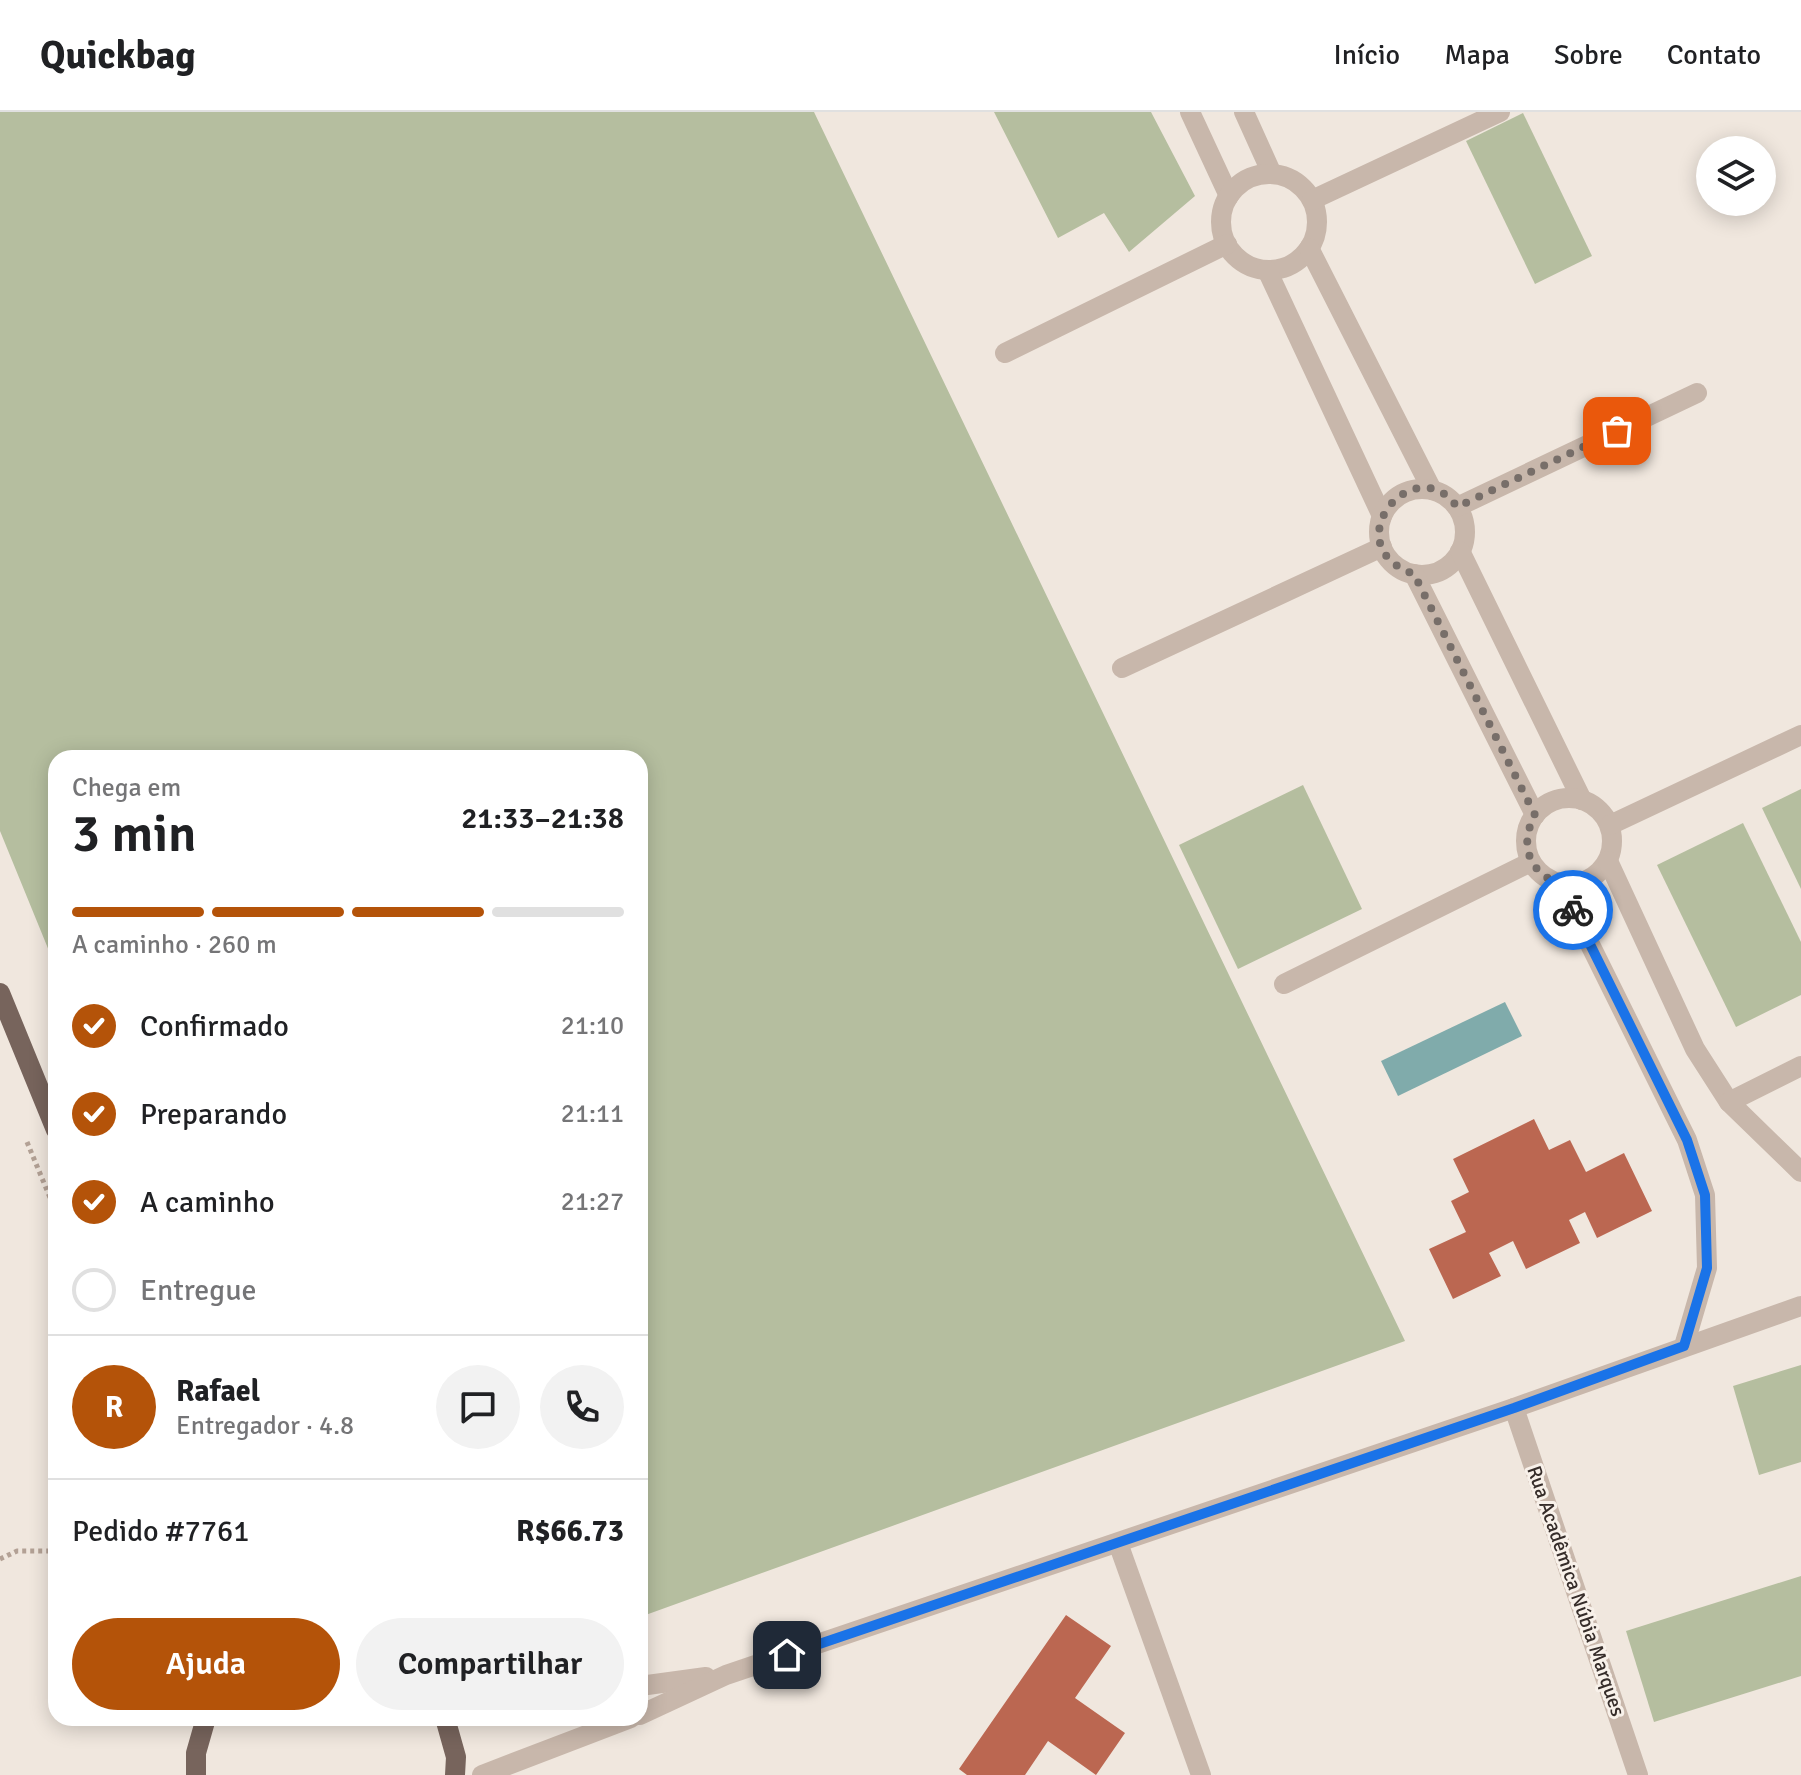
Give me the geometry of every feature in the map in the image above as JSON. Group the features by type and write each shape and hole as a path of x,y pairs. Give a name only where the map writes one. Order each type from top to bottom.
{"main road":[{"path":"0,993 48,1110"},
{"path":"196,1775 196,1753 204,1726"},
{"path":"447,1726 456,1757 455,1775"}],"street":[{"path":"1190,112 1229,196"},
{"path":"1244,112 1272,174"},
{"path":"1312,200 1500,112"},
{"path":"1272,174 1288,177 1302,186 1312,200 1317,224 1309,248 1298,260 1267,270 1251,266 1237,257 1227,244 1222,228 1223,211 1229,196 1247,179 1272,174"},
{"path":"1005,353 1227,244"},
{"path":"1309,248 1432,490"},
{"path":"1267,270 1382,516"},
{"path":"1457,507 1697,393"},
{"path":"1420,488 1444,495 1457,507 1464,528 1460,551 1452,562 1428,574 1414,574 1393,564 1382,547 1379,530 1382,516 1396,497 1420,488"},
{"path":"1122,668 1382,547"},
{"path":"1460,551 1582,800"},
{"path":"1414,574 1535,815"},
{"path":"1610,825 1801,735"},
{"path":"1556,800 1582,800 1603,814 1610,825 1613,837 1608,861 1588,881 1574,885 1560,884 1547,879 1531,862 1526,837 1535,815 1556,800"},
{"path":"1608,861 1695,1049 1729,1102 1801,1172"},
{"path":"1284,984 1531,862"},
{"path":"1560,884 1687,1140 1705,1195 1707,1268 1684,1346"},
{"path":"1729,1102 1801,1066"},
{"path":"648,1711 726,1675 1514,1408 1801,1306"},
{"name":"Rua Acadêmica Núbia Marques","path":"1514,1408 1638,1775"},
{"path":"1118,1543 1201,1775"},
{"path":"648,1685 726,1675"},
{"path":"482,1775 610,1726"}],"path":[{"path":"0,1559 17,1551 48,1551"}],"green space":[{"path":"0,112 814,112 1405,1341 648,1614 648,750 48,750 48,948 0,831"},
{"path":"994,112 1151,112 1195,196 1129,252 1104,213 1058,238"},
{"path":"1523,113 1592,256 1535,284 1466,141"},
{"path":"1303,785 1362,909 1238,969 1179,845"},
{"path":"1801,789 1801,889 1762,808"},
{"path":"1743,823 1801,942 1801,995 1736,1027 1657,865"},
{"path":"1801,1365 1801,1462 1759,1475 1733,1386"},
{"path":"1801,1576 1801,1676 1654,1722 1626,1631"}],"water":[{"path":"1505,1002 1522,1036 1398,1096 1381,1061"}],"building":[{"path":"1534,1119 1549,1150 1570,1140 1586,1172 1624,1153 1652,1211 1597,1238 1585,1212 1569,1220 1580,1243 1526,1269 1513,1241 1489,1253 1501,1276 1453,1299 1429,1249 1466,1232 1451,1201 1469,1192 1453,1159"},
{"path":"1066,1615 1111,1646 1075,1698 1125,1733 1096,1775 1048,1741 1025,1775 967,1775 959,1769"}],"way so far":[{"path":"1573,910 1560,884 1547,879 1531,862 1526,837 1535,815 1414,574 1393,564 1380,543 1379,530 1388,505 1408,491 1420,488 1432,490 1444,495 1457,507 1617,431"}],"route":[{"path":"787,1655 1514,1408 1684,1346 1707,1268 1705,1195 1687,1140 1573,910"}]}
